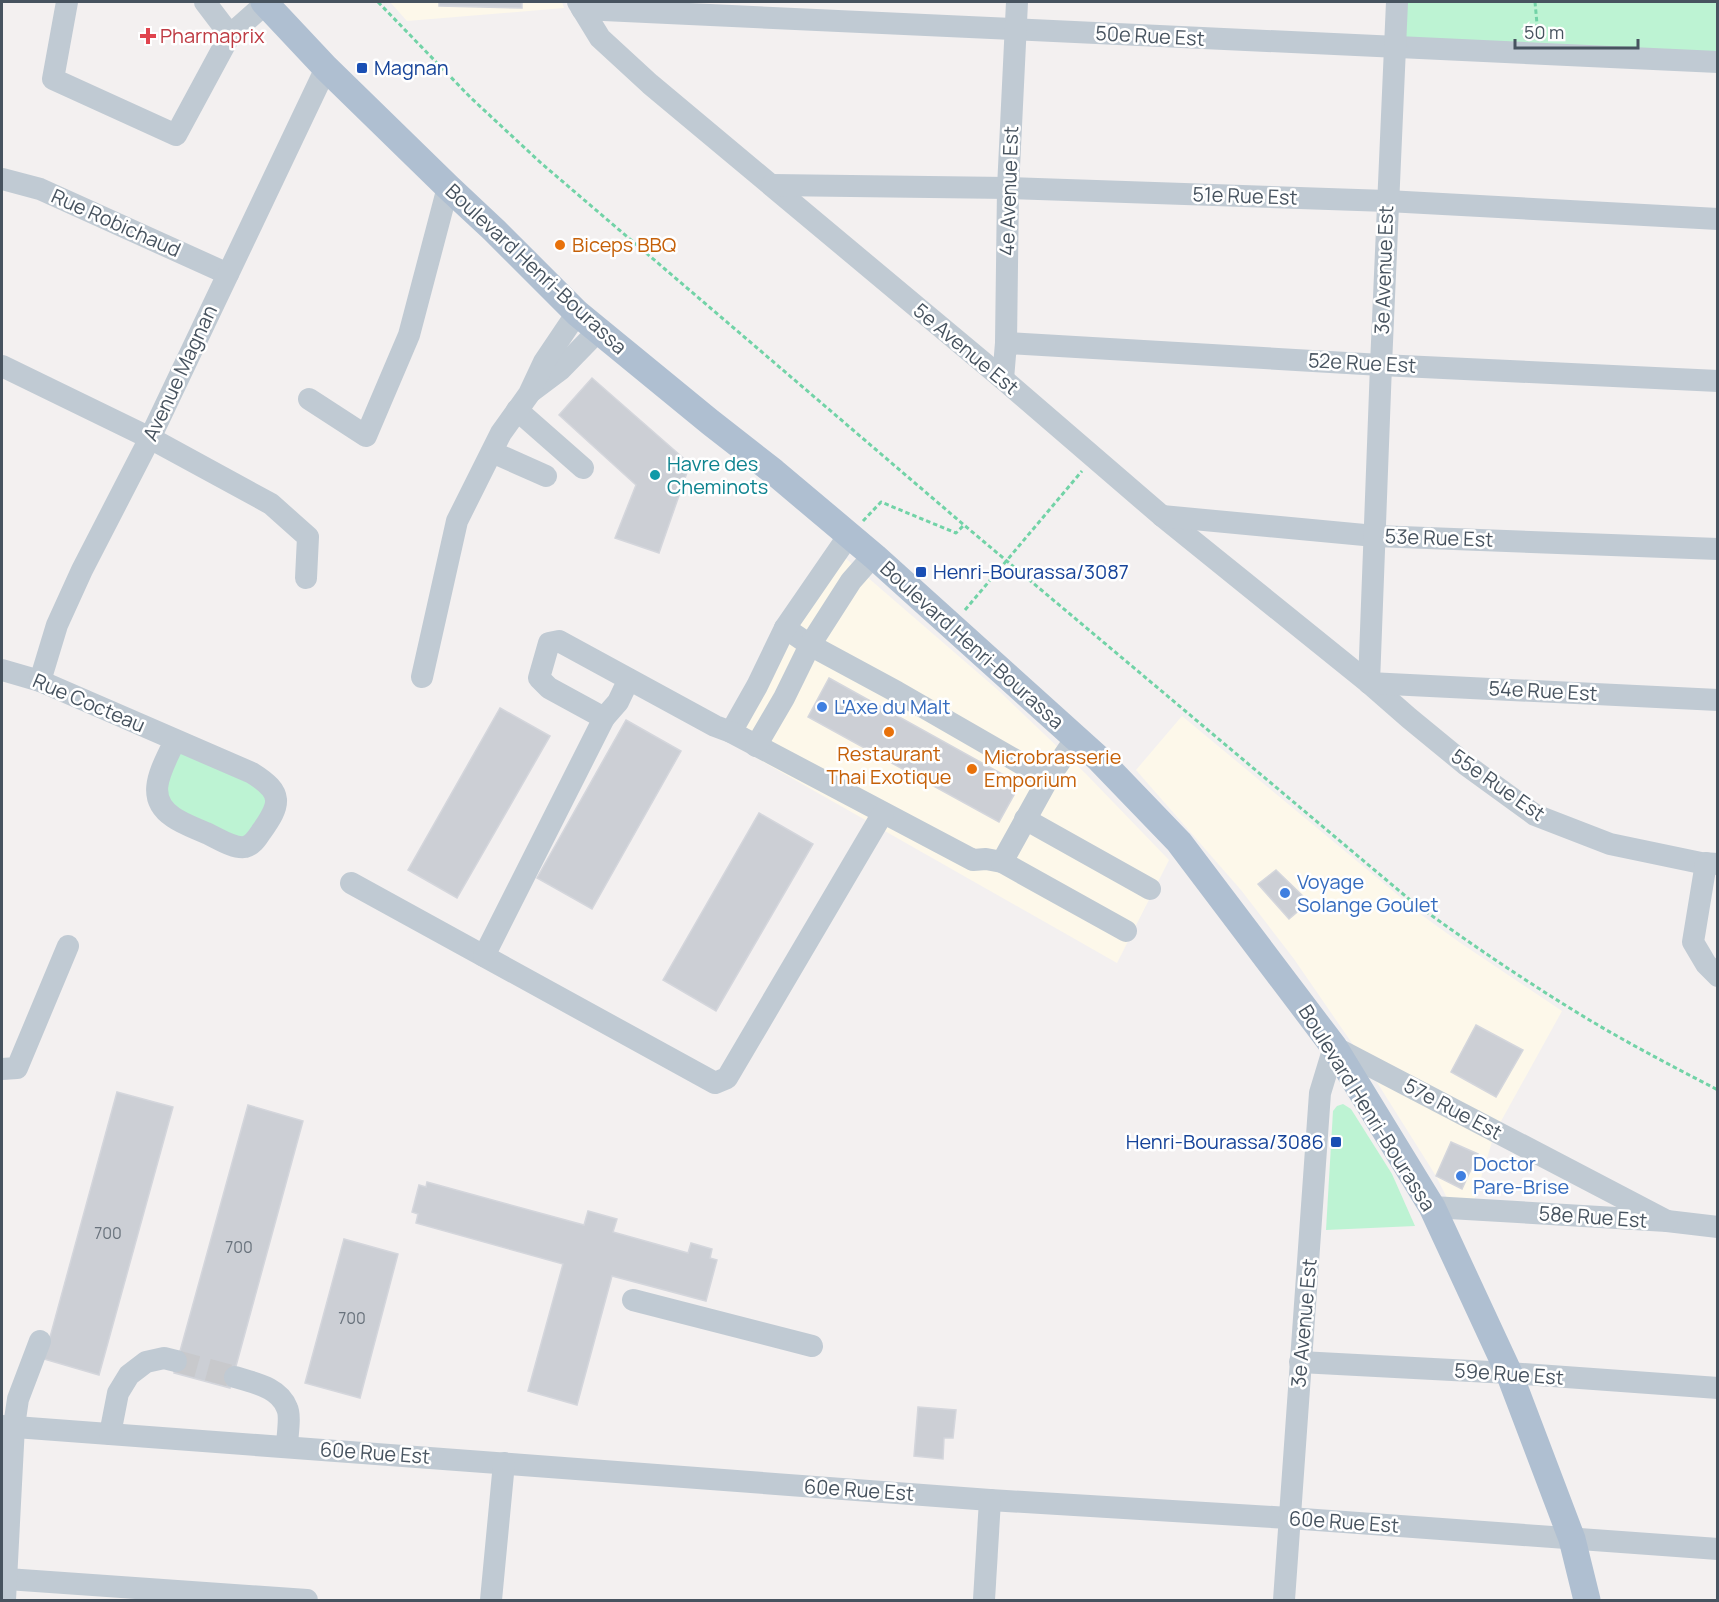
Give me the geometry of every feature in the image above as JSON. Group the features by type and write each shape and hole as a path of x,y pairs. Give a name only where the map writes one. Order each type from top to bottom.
{"main road":[{"name":"Boulevard Henri-Bourassa","path":"270,2 326,68 578,313 774,472 873,556 1098,758 1179,842 1334,1047 1432,1207 1509,1373 1572,1539 1587,1600"}],"street":[{"path":"67,2 53,79 176,135 230,35 270,2"},
{"path":"205,2 230,35"},
{"name":"4e Avenue Est","path":"1003,380 1006,343 1008,188 1017,2"},
{"name":"3e Avenue Est","path":"1369,683 1387,201 1397,2"},
{"name":"50e Rue Est","path":"580,5 1016,30 1718,62"},
{"name":"5e Avenue Est","path":"580,5 600,38 650,84 1162,516 1369,683"},
{"name":"Avenue Magnan","path":"40,681 57,625 82,570 150,438 326,68"},
{"name":"Rue Robichaud","path":"2,179 40,189 228,274"},
{"name":"51e Rue Est","path":"772,185 1008,188 1387,201 1718,219"},
{"path":"309,399 366,436 410,335 448,188"},
{"path":"422,677 457,521 501,433 523,402 544,362 578,313"},
{"path":"523,402 560,370 598,331"},
{"name":"52e Rue Est","path":"1006,343 1381,365 1718,381"},
{"path":"2,366 150,438 271,504 308,537 306,578"},
{"path":"523,402 583,468"},
{"path":"492,452 546,476"},
{"name":"53e Rue Est","path":"1162,516 1375,536 1718,549"},
{"path":"731,732 757,686 785,628 849,536"},
{"path":"756,746 784,698 810,645 851,581 873,556"},
{"path":"785,628 810,645 1048,779"},
{"path":"604,718 549,688 539,678 549,644 559,641 973,860 986,859 1002,862 1126,931"},
{"name":"Rue Cocteau","path":"2,669 40,681 252,773 266,781 277,800 274,813 254,842 244,847 233,845 174,818 161,807 157,797 157,784 175,740"},
{"path":"484,956 604,718 618,702 629,679"},
{"name":"54e Rue Est","path":"1369,683 1718,700"},
{"name":"55e Rue Est","path":"1369,683 1457,758 1535,815 1610,844 1712,864"},
{"path":"757,686 784,698"},
{"path":"1002,862 1048,779 1076,738"},
{"path":"351,883 715,1083 727,1078 883,813"},
{"path":"1025,819 1150,889"},
{"path":"1712,864 1693,942 1706,964 1718,976"},
{"path":"2,1069 17,1068 68,946"},
{"name":"3e Avenue Est","path":"1284,1600 1320,1094 1334,1047"},
{"name":"57e Rue Est","path":"1334,1047 1667,1221"},
{"name":"58e Rue Est","path":"1432,1207 1667,1221 1718,1227"},
{"path":"633,1300 813,1346"},
{"path":"40,1341 8,1426 6,1590 307,1600"},
{"path":"110,1434 118,1393 129,1375 146,1362 164,1358 176,1361"},
{"name":"59e Rue Est","path":"1300,1362 1509,1373 1718,1389"},
{"path":"235,1377 265,1386 278,1394 288,1409 287,1446"},
{"name":"60e Rue Est","path":"8,1426 990,1500 1289,1518 1718,1549"},
{"path":"491,1600 504,1463"},
{"path":"984,1600 990,1500"}],"path":[{"path":"378,2 481,108 548,170 964,525 1409,898 1566,1006 1718,1090"},
{"path":"1535,2 1540,53"},
{"path":"952,626 1093,458"},
{"path":"849,536 881,502 956,534 964,525"}],"shaded area":[{"path":"390,2 562,2 564,8 407,21"},
{"path":"836,550 999,691 1086,774 1169,860 1117,963 730,743"},
{"path":"1182,716 1423,916 1562,1011 1495,1132 1474,1201 1447,1198 1436,1176 1356,1049 1294,959 1241,890 1136,770"}],"green space":[{"path":"1397,2 1717,2 1717,62 1395,47"},
{"path":"175,740 273,791 254,842 174,818 157,784"},
{"path":"1343,1104 1351,1109 1392,1174 1415,1226 1326,1230 1333,1111 1337,1106"}],"building":[{"path":"439,2 522,2 522,8 439,6"},
{"name":"Havre des Cheminots","path":"592,378 690,464 659,553 615,538 636,485 559,415"},
{"path":"829,678 1020,784 999,822 808,717"},
{"path":"500,708 550,736 457,898 408,870"},
{"path":"626,720 681,751 592,909 537,878"},
{"path":"759,813 813,844 716,1011 663,980"},
{"path":"1276,870 1309,902 1289,919 1258,884"},
{"path":"1476,1025 1523,1050 1496,1097 1451,1072"},
{"path":"117,1092 173,1107 99,1375 44,1359"},
{"path":"248,1105 303,1121 230,1388 174,1373"},
{"path":"1451,1142 1478,1154 1462,1189 1436,1176"},
{"path":"427,1182 584,1225 588,1211 617,1219 613,1232 688,1253 691,1243 712,1249 710,1258 717,1260 706,1301 612,1276 577,1405 528,1391 563,1264 416,1223 418,1214 412,1212 419,1185 426,1187"},
{"path":"344,1239 398,1254 360,1398 305,1383"},
{"path":"918,1407 956,1410 953,1438 944,1438 943,1459 914,1456"}],"tunnel":[{"path":"176,1361 235,1377"}],"place":[{"name":"Pharmaprix","path":"148,36"},
{"name":"Magnan","path":"362,68"},
{"name":"Biceps BBQ","path":"560,245"},
{"name":"Havre des Cheminots","path":"655,475"},
{"name":"Henri-Bourassa/3087","path":"921,572"},
{"name":"L'Axe du Malt","path":"822,707"},
{"name":"Restaurant Thai Exotique","path":"889,732"},
{"name":"Microbrasserie Emporium","path":"972,769"},
{"name":"Voyage Solange Goulet","path":"1285,893"},
{"name":"Henri-Bourassa/3086","path":"1336,1142"},
{"name":"Doctor Pare-Brise","path":"1461,1176"}]}
